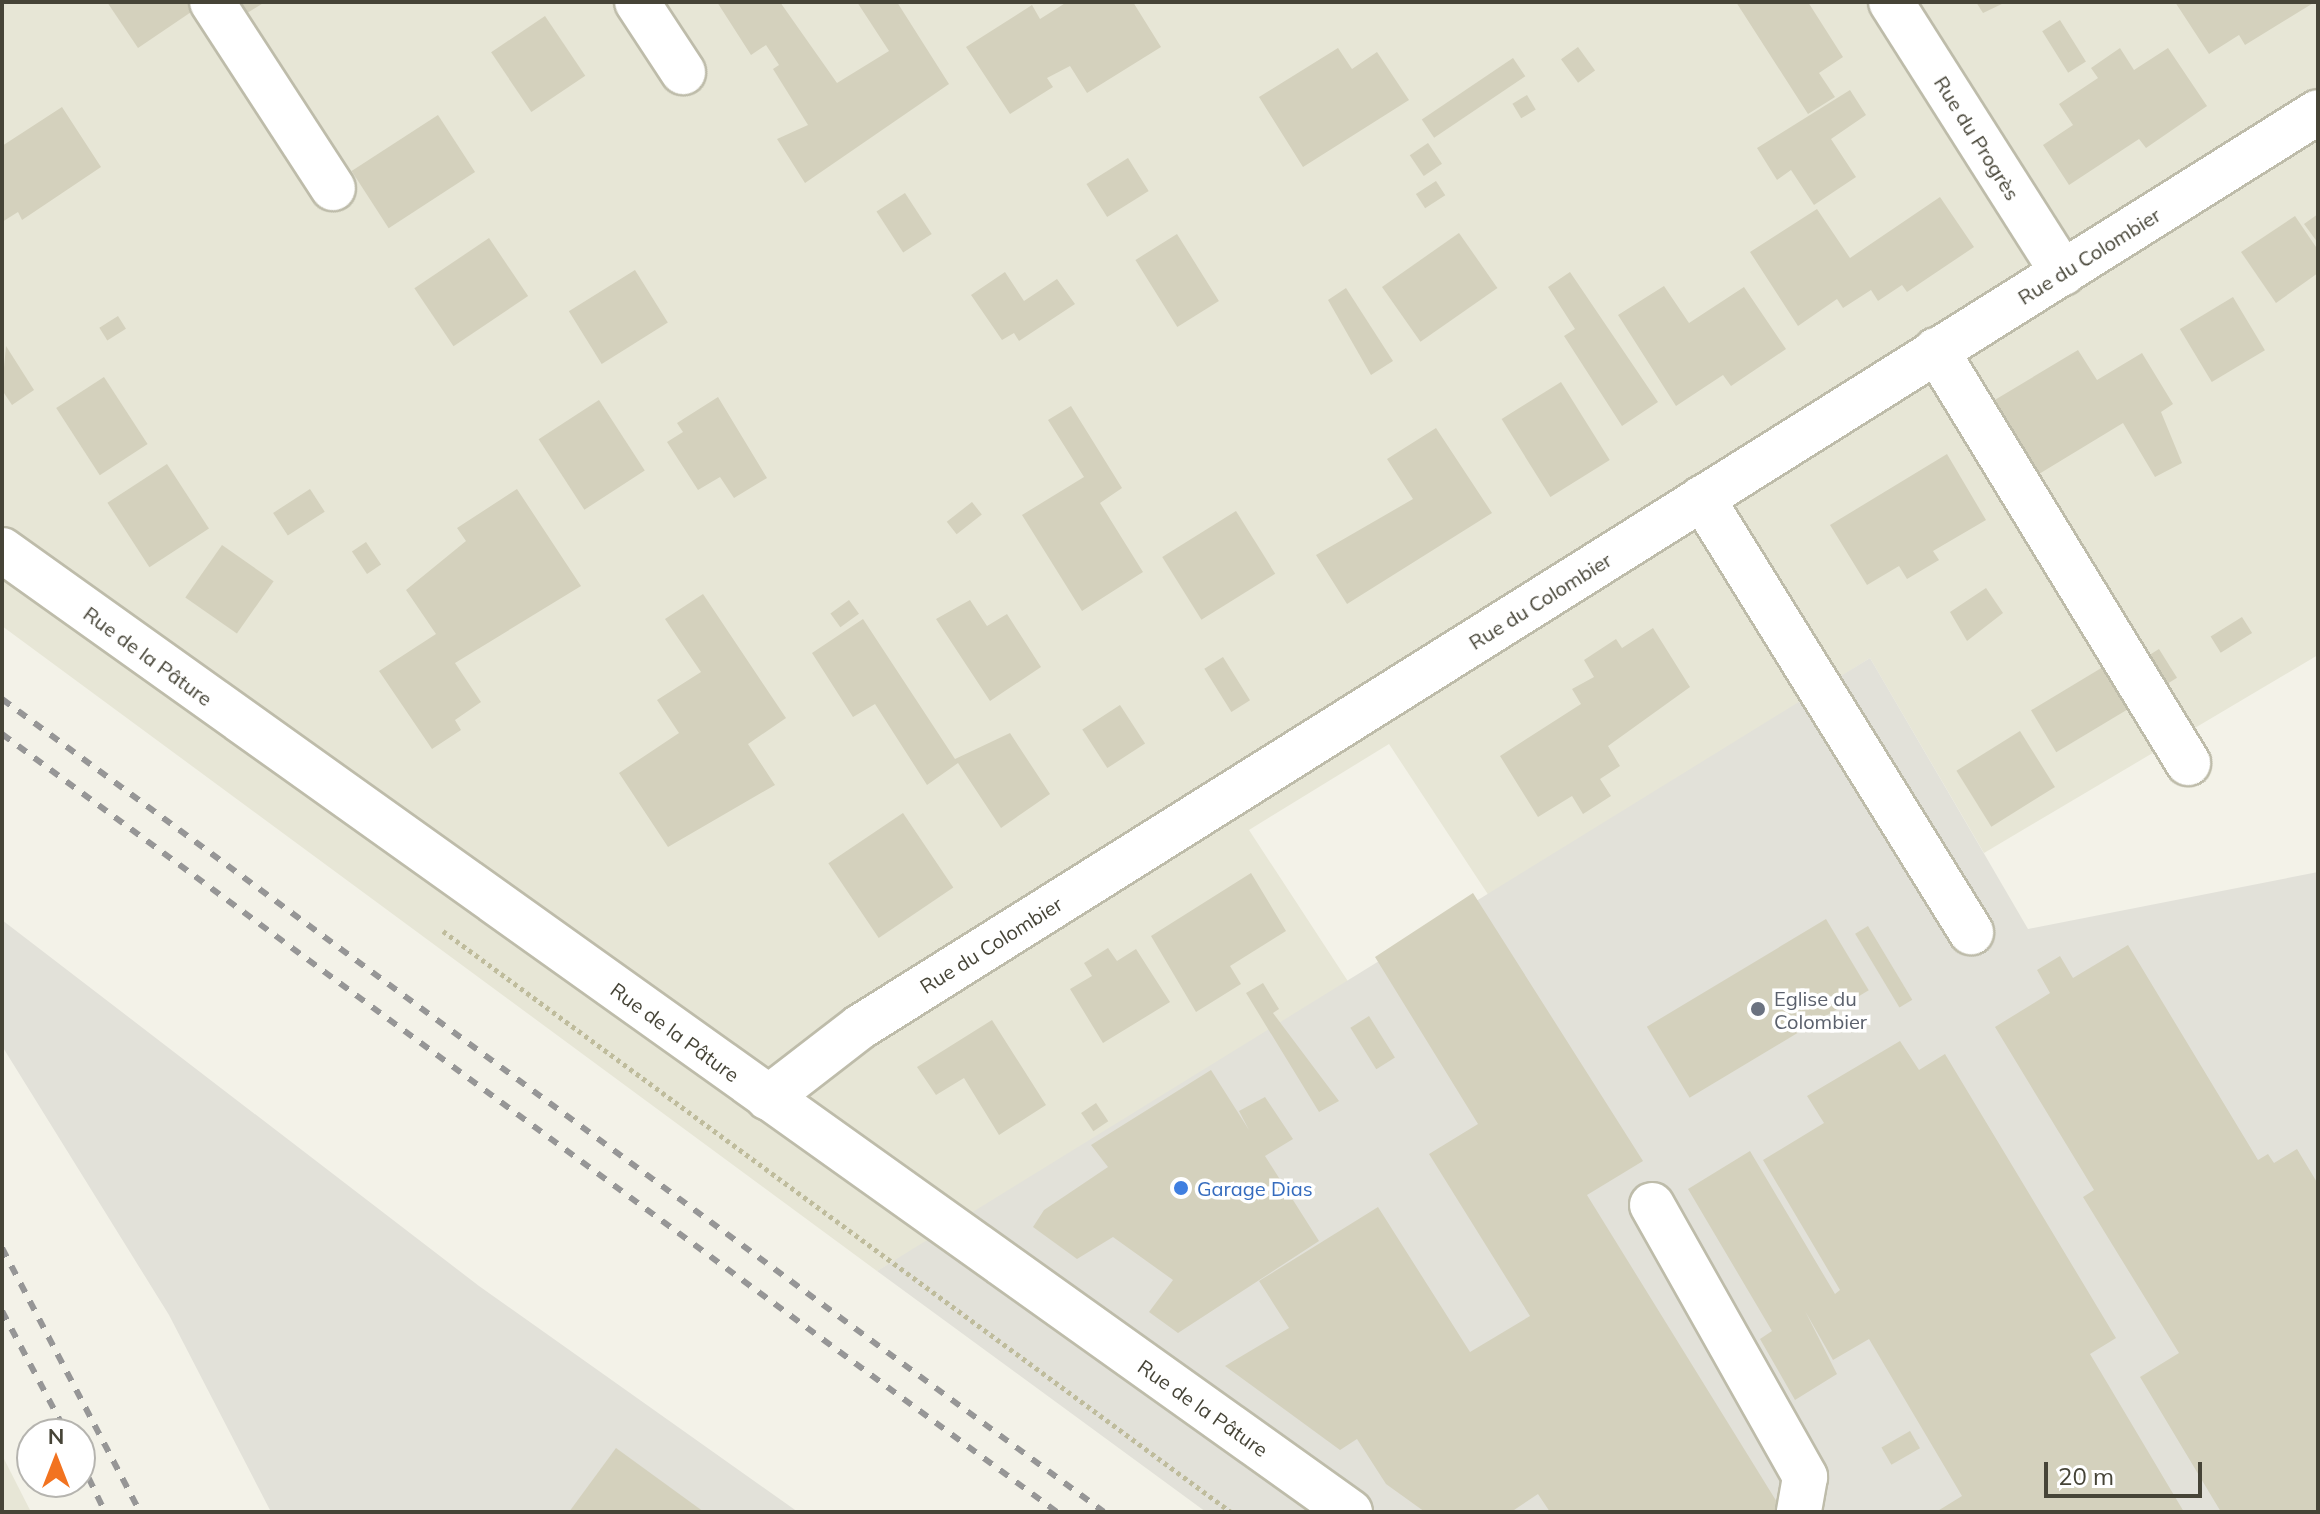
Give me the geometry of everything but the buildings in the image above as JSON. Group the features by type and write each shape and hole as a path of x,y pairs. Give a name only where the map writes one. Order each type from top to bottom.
{"street":[{"path":"212,2 333,188"},
{"path":"637,2 683,72"},
{"name":"Rue du Progrès","path":"1891,2 2063,273"},
{"name":"Rue du Colombier","path":"768,1098 860,1027 2318,112"},
{"path":"1936,350 2188,763"},
{"path":"1702,498 1971,932"},
{"name":"Rue de la Pâture","path":"2,550 1350,1512"},
{"path":"1652,1205 1805,1477 1799,1512"}],"path":[{"path":"436,925 1231,1512"}],"shaded area":[{"path":"2,2 2318,2 2318,655 1984,853 1870,658 1491,899 1389,744 1249,830 1368,1012 1098,1141 877,1271 2,626"},
{"path":"1870,658 2028,929 2318,872 2318,1512 1206,1512 877,1271"},
{"path":"2,920 479,1286 798,1512 271,1512 169,1315 2,1046"},
{"path":"2,1455 16,1483 16,1498 24,1498 31,1512 2,1512"}],"railway":[{"path":"2,699 1104,1512"},
{"path":"2,734 1057,1512"},
{"path":"2,1248 140,1512"},
{"path":"2,1311 59,1418"},
{"path":"96,1493 105,1512"}],"place":[{"name":"Eglise du Colombier","path":"1758,1009"},
{"name":"Garage Dias","path":"1181,1188"}]}
